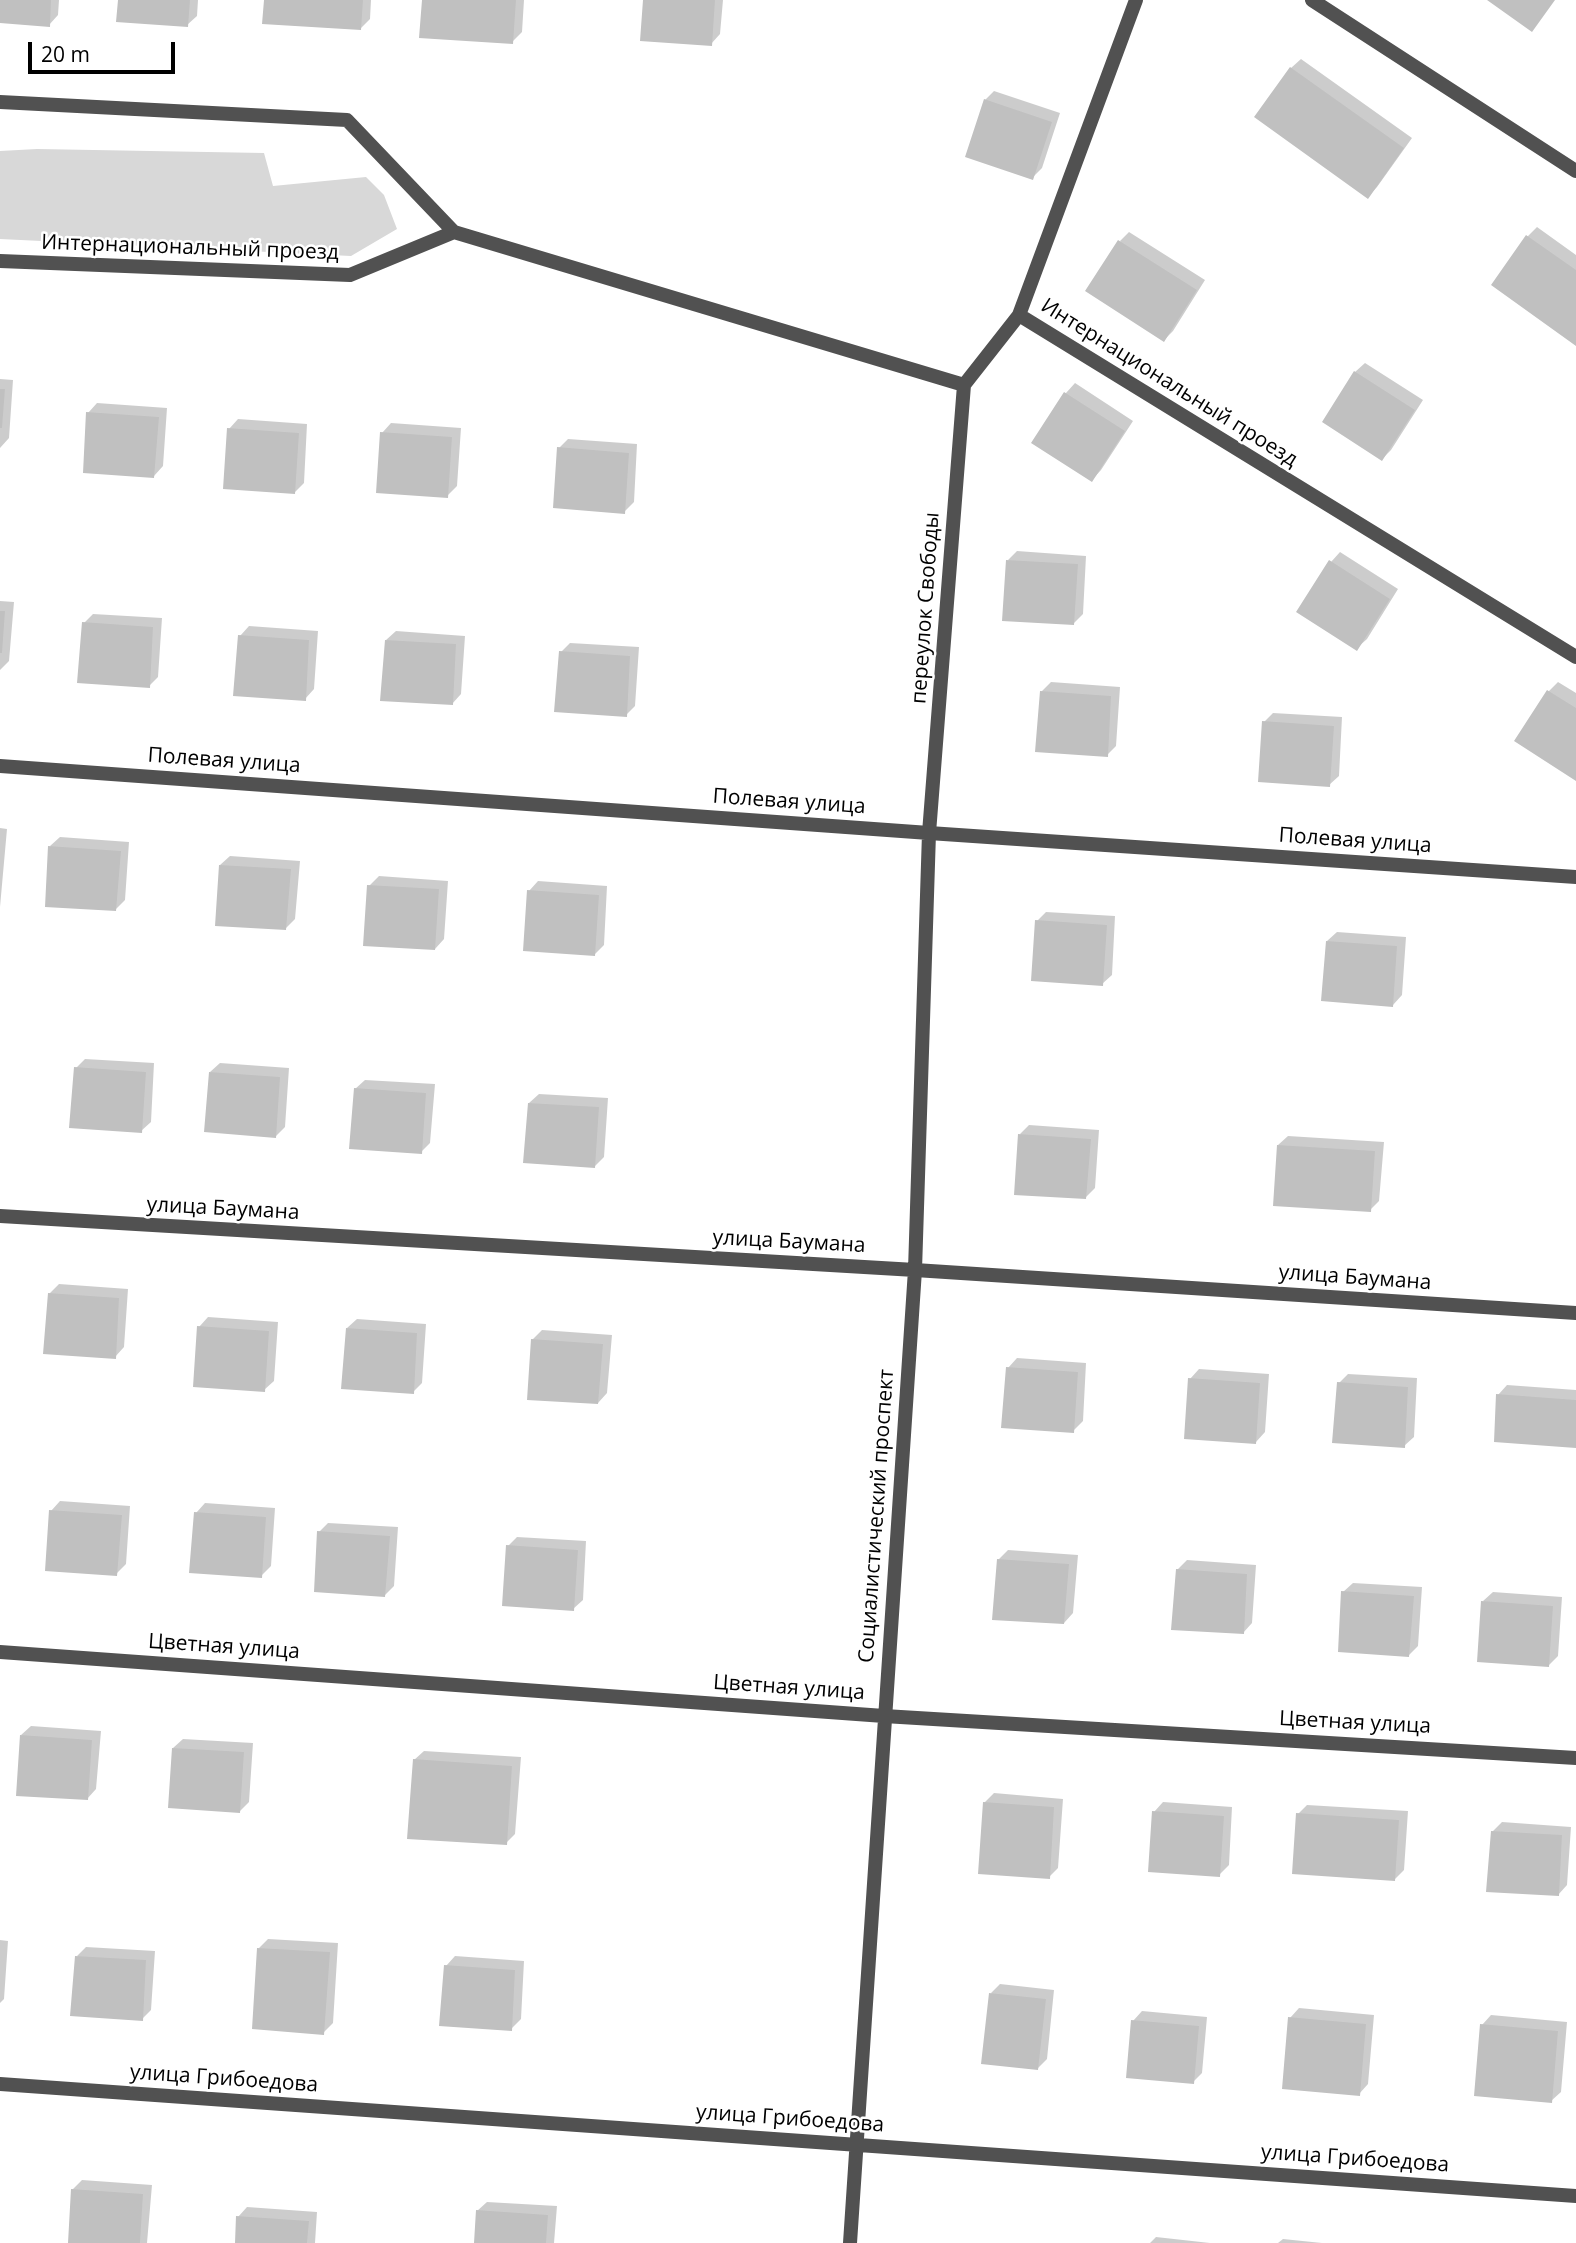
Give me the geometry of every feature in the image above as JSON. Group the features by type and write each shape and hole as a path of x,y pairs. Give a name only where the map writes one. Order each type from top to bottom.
{"street":[{"path":"1019,315 1136,0"},
{"path":"1312,0 1576,171"},
{"path":"0,102 347,120 454,232 964,386"},
{"name":"Интернациональный проезд","path":"0,261 350,275 454,232"},
{"name":"Интернациональный проезд","path":"964,386 1019,315 1576,657"},
{"name":"переулок Свободы","path":"929,833 964,386"},
{"name":"Полевая улица","path":"0,766 1576,877"},
{"name":"Социалистический проспект","path":"850,2243 915,1270 929,833"},
{"name":"улица Баумана","path":"0,1216 915,1270 1576,1313"},
{"name":"Цветная улица","path":"0,1652 884,1716 1576,1758"},
{"name":"улица Грибоедова","path":"0,2084 1576,2196"}],"shaded area":[{"path":"37,149 264,153 273,186 366,177 384,195 397,229 351,256 0,239 0,151"}],"building":[{"path":"0,0 51,0 50,27 0,23"},
{"path":"118,0 190,0 188,27 116,22"},
{"path":"264,0 363,0 361,30 262,24"},
{"path":"422,0 516,0 513,44 419,38"},
{"path":"643,0 715,0 712,46 640,41"},
{"path":"1487,0 1555,0 1532,32"},
{"path":"1290,67 1404,148 1368,199 1254,117"},
{"path":"984,99 1052,122 1033,180 965,157"},
{"path":"1526,235 1576,270 1576,346 1491,285"},
{"path":"1118,240 1197,290 1164,342 1085,291"},
{"path":"1354,371 1415,410 1382,461 1322,422"},
{"path":"0,389 5,389 2,428 0,428"},
{"path":"1064,392 1125,431 1092,482 1031,443"},
{"path":"86,412 159,417 154,478 83,473"},
{"path":"227,428 299,433 295,494 223,489"},
{"path":"380,432 452,437 448,498 376,493"},
{"path":"557,447 629,453 625,514 553,508"},
{"path":"1006,560 1078,564 1074,625 1002,621"},
{"path":"1329,560 1390,599 1357,651 1296,612"},
{"path":"0,611 5,611 2,653 0,653"},
{"path":"82,622 153,627 150,688 77,683"},
{"path":"238,635 309,640 306,701 233,696"},
{"path":"385,640 456,644 453,705 380,701"},
{"path":"559,651 630,656 627,717 554,712"},
{"path":"1547,690 1576,708 1576,781 1514,741"},
{"path":"1040,691 1111,696 1108,757 1035,752"},
{"path":"1262,721 1334,726 1330,787 1258,782"},
{"path":"48,846 121,851 116,911 45,907"},
{"path":"219,865 291,869 286,930 215,926"},
{"path":"367,885 439,889 435,950 363,946"},
{"path":"527,890 599,895 595,956 523,951"},
{"path":"1035,920 1107,925 1103,986 1031,981"},
{"path":"1326,941 1397,946 1393,1007 1321,1001"},
{"path":"74,1067 146,1072 142,1133 69,1128"},
{"path":"209,1072 280,1077 276,1138 204,1132"},
{"path":"354,1088 426,1093 422,1154 349,1149"},
{"path":"528,1103 599,1107 595,1168 523,1163"},
{"path":"1018,1134 1091,1139 1086,1199 1014,1195"},
{"path":"1277,1145 1375,1151 1371,1212 1273,1206"},
{"path":"48,1293 119,1298 116,1359 43,1354"},
{"path":"197,1326 269,1331 265,1392 193,1387"},
{"path":"346,1328 417,1333 414,1394 341,1389"},
{"path":"531,1339 603,1344 598,1404 527,1400"},
{"path":"1006,1367 1078,1372 1074,1433 1001,1428"},
{"path":"1188,1378 1260,1383 1256,1444 1184,1439"},
{"path":"1337,1382 1408,1387 1405,1448 1332,1443"},
{"path":"1496,1394 1576,1400 1576,1448 1494,1442"},
{"path":"49,1510 122,1515 117,1576 45,1571"},
{"path":"194,1512 266,1517 262,1578 189,1573"},
{"path":"317,1531 390,1536 385,1597 314,1592"},
{"path":"506,1545 578,1550 574,1611 502,1606"},
{"path":"997,1559 1069,1564 1064,1624 992,1620"},
{"path":"1176,1569 1247,1574 1244,1634 1171,1630"},
{"path":"1341,1591 1414,1596 1409,1657 1338,1652"},
{"path":"1481,1601 1553,1606 1549,1667 1477,1662"},
{"path":"20,1735 92,1740 88,1800 16,1796"},
{"path":"172,1748 244,1752 240,1813 168,1808"},
{"path":"413,1759 512,1766 507,1845 407,1839"},
{"path":"983,1802 1054,1807 1050,1879 978,1874"},
{"path":"1152,1811 1224,1816 1220,1877 1148,1872"},
{"path":"1296,1813 1399,1820 1395,1881 1292,1874"},
{"path":"1491,1831 1562,1835 1559,1896 1486,1892"},
{"path":"257,1948 330,1952 324,2035 252,2029"},
{"path":"75,1956 146,1960 143,2021 70,2016"},
{"path":"444,1965 515,1970 512,2031 439,2026"},
{"path":"989,1993 1046,1999 1038,2070 981,2064"},
{"path":"1288,2017 1366,2024 1360,2096 1282,2089"},
{"path":"1131,2020 1199,2026 1194,2084 1126,2078"},
{"path":"1480,2024 1558,2031 1552,2103 1474,2096"},
{"path":"71,2189 143,2194 140,2243 68,2243"},
{"path":"476,2210 548,2215 546,2243 474,2243"},
{"path":"236,2216 309,2221 307,2243 235,2243"}]}
